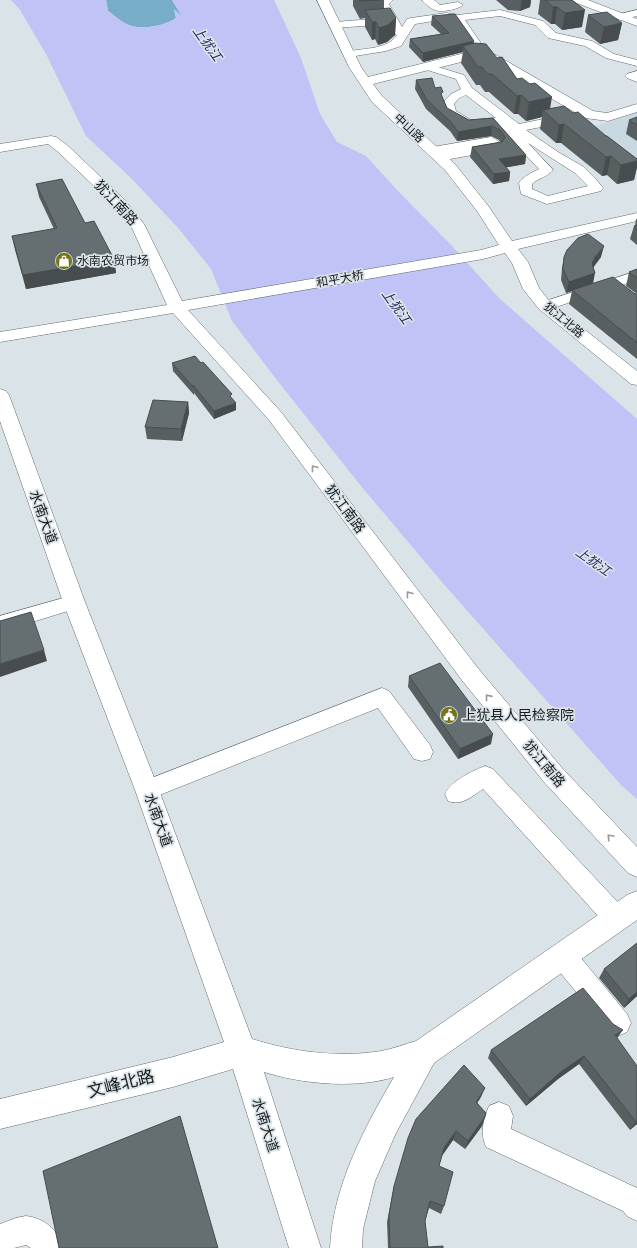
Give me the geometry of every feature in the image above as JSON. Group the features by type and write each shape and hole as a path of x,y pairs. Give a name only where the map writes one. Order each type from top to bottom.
{"street":[{"name":"中山路","path":"322,0 349,54 377,99 450,167 484,210 508,247"},
{"path":"388,0 384,4 402,37"},
{"path":"427,0 438,8 466,4"},
{"path":"579,3 637,23"},
{"path":"492,5 500,13"},
{"path":"517,17 535,9"},
{"path":"349,54 386,48 397,44 411,22 446,16 458,18 500,13 539,23 552,36 588,43 610,56 637,63"},
{"path":"620,16 637,13"},
{"path":"458,18 484,56"},
{"path":"335,25 393,21"},
{"path":"366,82 473,56 484,56 492,58 588,114 608,117 637,108"},
{"path":"428,67 460,77 467,90 517,134 547,170 532,177 525,183 526,191 547,200 596,188 588,176 577,167 517,134 500,121 469,124 451,113 448,103 455,96 467,90"},
{"path":"637,74 631,76 637,79"},
{"path":"436,154 496,147 494,144 517,134 588,114"},
{"name":"犹江南路","path":"0,148 50,140 62,148 118,201 140,227 186,305 275,416 464,667 548,769 637,865"},
{"name":"和平大桥","path":"0,337 151,313 186,305 483,254 637,217"},
{"name":"犹江北路","path":"508,247 520,262 531,289 545,306 637,380"},
{"path":"545,306 637,275"},
{"path":"612,283 625,293"},
{"name":"水南大道","path":"0,395 74,602 147,790 242,1051 305,1248"},
{"path":"0,624 74,602"},
{"path":"147,790 382,697 422,752"},
{"path":"242,1051 275,1060 338,1070 382,1066 424,1053 627,911 486,776 456,794"},
{"path":"563,956 618,1023"},
{"name":"文峰北路","path":"0,1114 174,1072 242,1051"},
{"path":"346,1248 348,1228 359,1180 385,1122 424,1053"},
{"path":"499,1116 496,1138 633,1201 637,1206"},
{"path":"0,1239 22,1230 39,1235 47,1244 47,1248"}],"shaded area":[{"path":"106,0 172,0 182,16 174,10 176,18 171,21 152,27 132,26 124,23 108,11"},
{"path":"637,112 637,164 587,129"}],"water":[{"name":"上犹江","path":"11,0 106,0 108,11 124,23 138,27 152,27 176,18 174,9 181,15 172,0 274,0 301,58 320,114 337,142 366,156 500,299 637,419 637,799 621,785 441,581 361,486 280,384 232,321 211,269 179,229 132,179 86,136 46,54 20,10"}],"building":[{"path":"545,0 572,0 585,10 565,13 557,7 553,7"},
{"path":"390,8 396,18 388,25 379,28 376,22 372,22 365,10"},
{"path":"607,12 622,23 604,27 588,15"},
{"path":"455,14 474,41 423,53 410,39 449,33 432,16"},
{"path":"475,43 486,44 497,58 502,57 517,79 522,78 530,84 535,83 552,97 529,102 521,95 517,96 492,74 487,74 482,67 478,67 463,46"},
{"path":"432,78 435,88 441,87 443,92 441,94 447,108 469,120 493,118 526,155 499,159 510,172 494,174 472,147 502,142 505,137 500,130 492,126 458,132 451,122 427,100 416,80"},
{"path":"564,106 573,113 578,112 606,136 637,159 637,161 621,165 611,156 606,157 564,124 559,125 543,110"},
{"path":"637,117 637,125 629,120"},
{"path":"62,179 85,223 94,221 114,259 23,275 12,236 57,228 36,184"},
{"path":"588,234 604,246 595,257 592,264 595,273 569,282 563,269 564,257 567,250 578,238"},
{"path":"637,269 637,278 629,272"},
{"path":"613,277 637,294 637,343 572,290"},
{"path":"195,356 201,363 203,362 232,394 230,396 236,403 214,411 193,385 193,387 172,363"},
{"path":"153,400 188,402 181,429 145,427"},
{"path":"31,612 44,650 0,664 0,621"},
{"name":"上犹县人民检察院","path":"440,663 493,734 460,749 409,676"},
{"path":"637,943 637,992 629,999 604,969"},
{"path":"583,988 613,1024 623,1030 615,1035 637,1066 637,1122 584,1056 562,1071 530,1099 491,1050"},
{"path":"464,1065 485,1088 476,1102 486,1113 485,1117 468,1141 456,1131 444,1148 439,1166 453,1172 444,1206 430,1201 425,1221 428,1247 443,1246 443,1248 390,1248 389,1215 394,1186 408,1138 416,1119"},
{"path":"180,1116 218,1248 59,1248 43,1171"}],"place":[{"name":"水南农贸市场","path":"64,261"},
{"name":"上犹县人民检察院","path":"449,715"}]}
